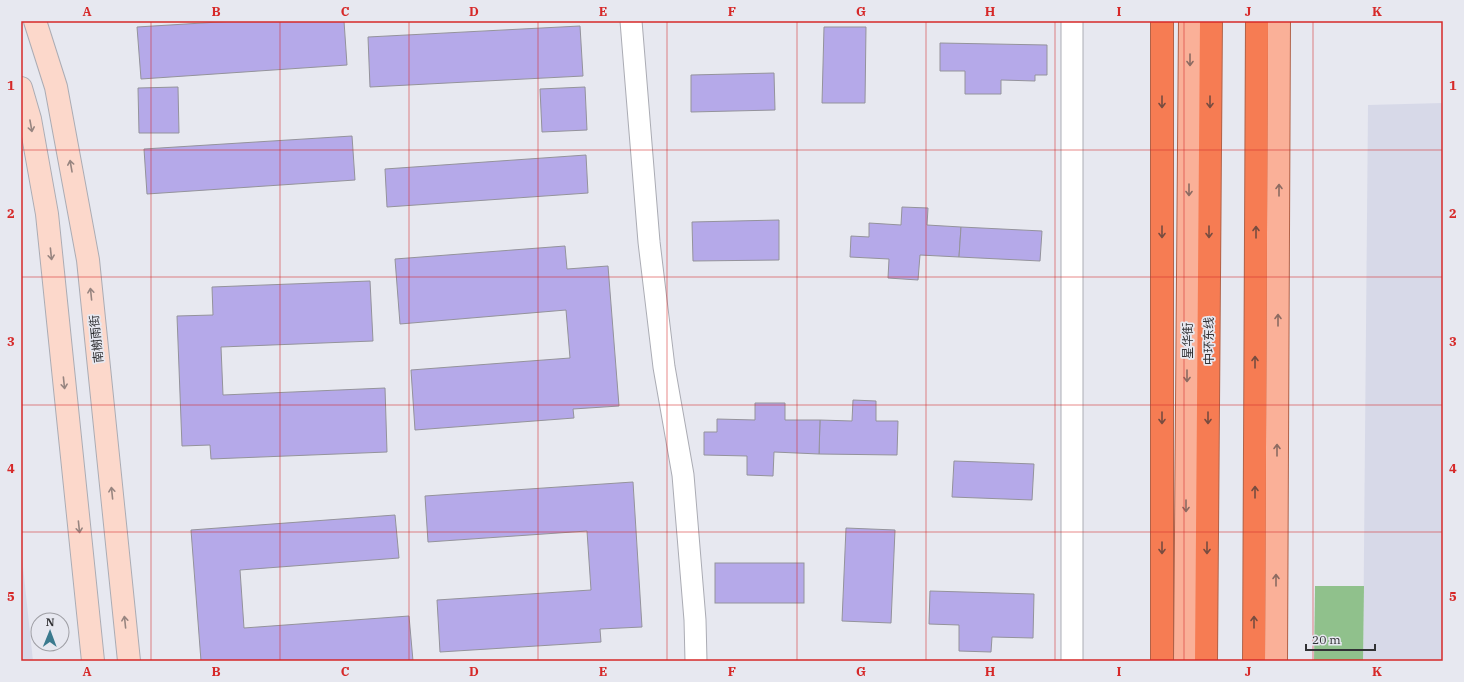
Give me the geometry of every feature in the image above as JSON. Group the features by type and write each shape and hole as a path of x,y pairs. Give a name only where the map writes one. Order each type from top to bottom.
{"highway":[{"path":"1162,21 1162,661"},
{"name":"中环东线","path":"1206,661 1211,21"},
{"path":"1254,661 1257,21"}],"main road":[{"name":"南榭雨街","path":"35,21 56,87 88,260 128,661"},
{"name":"星华街","path":"1185,661 1190,21"},
{"path":"1276,661 1279,21"},
{"path":"21,88 30,119 47,214 93,661"}],"street":[{"path":"631,21 649,242 664,367 683,475 696,661"},
{"path":"1072,21 1072,661"}],"shaded area":[{"path":"1443,103 1443,661 1363,661 1368,105"},
{"path":"21,548 30,633 30,652 32,652 33,661 21,661"}],"green space":[{"path":"1315,586 1364,586 1363,661 1314,661"}],"building":[{"path":"235,21 344,21 347,65 141,79 137,27"},
{"path":"580,26 583,76 370,87 368,37"},
{"path":"824,27 866,27 865,103 822,103"},
{"path":"940,43 1047,45 1047,75 1035,75 1035,81 1001,80 1001,94 965,94 965,71 940,71"},
{"path":"774,73 775,110 691,112 691,75"},
{"path":"178,87 179,133 139,133 138,88"},
{"path":"585,87 587,130 542,132 540,89"},
{"path":"352,136 355,180 147,194 144,149"},
{"path":"586,155 588,193 387,207 385,169"},
{"path":"902,207 928,208 927,225 961,227 959,257 920,255 918,280 888,278 889,259 850,257 851,236 869,237 869,223 901,225"},
{"path":"779,220 779,260 693,261 692,222"},
{"path":"961,227 1042,231 1040,261 959,257"},
{"path":"565,246 567,269 608,266 619,406 573,409 574,418 415,430 411,370 570,358 566,310 400,324 395,259"},
{"path":"370,281 373,341 221,347 223,395 385,388 387,452 211,459 210,445 182,446 177,316 213,315 212,287"},
{"path":"853,400 876,401 876,421 898,421 897,455 819,454 820,420 852,421"},
{"path":"755,403 785,403 785,420 820,420 819,454 774,452 773,476 747,475 747,456 704,455 704,432 717,432 717,419 755,420"},
{"path":"954,461 1034,464 1032,500 952,497"},
{"path":"633,482 642,627 600,629 601,642 440,652 437,600 591,590 587,531 428,542 425,496"},
{"path":"395,515 399,558 240,570 244,628 409,616 413,661 201,661 191,530"},
{"path":"846,528 895,530 891,623 842,621"},
{"path":"715,563 804,563 804,603 715,603"},
{"path":"930,591 1034,594 1033,638 992,637 991,652 959,651 959,625 929,624"}]}
